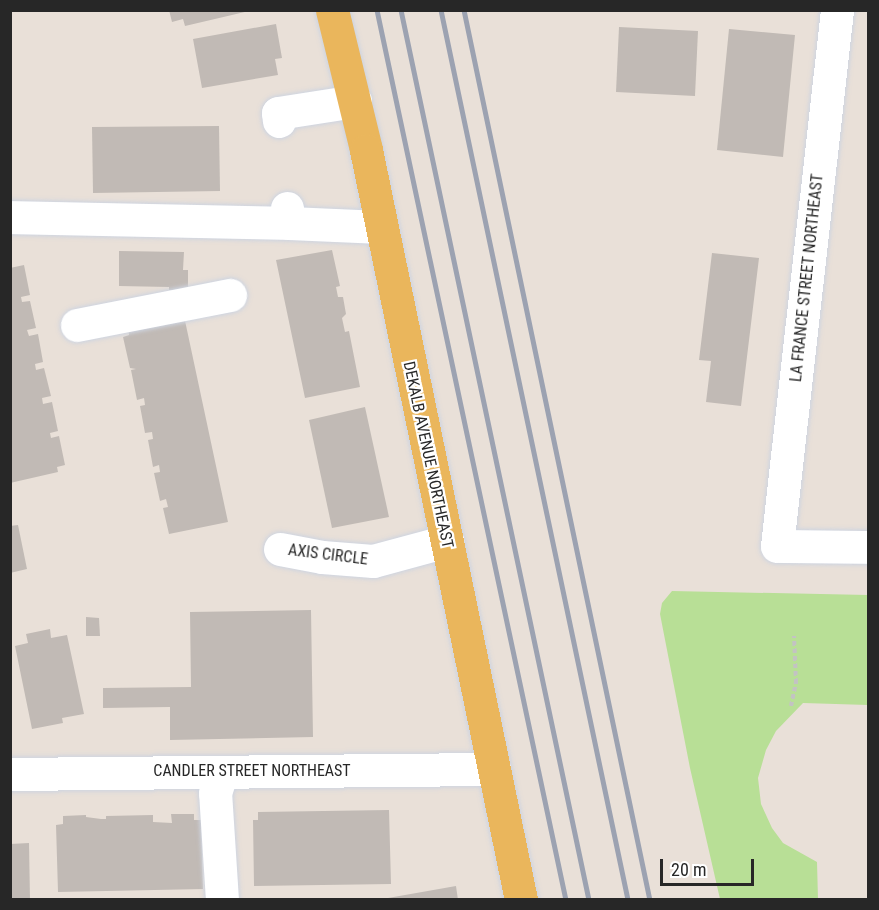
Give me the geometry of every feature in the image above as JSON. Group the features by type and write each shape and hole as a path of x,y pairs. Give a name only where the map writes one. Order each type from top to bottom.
{"main road":[{"name":"DEKALB AVENUE NORTHEAST","path":"332,10 355,101 521,900"}],"street":[{"name":"LA FRANCE STREET NORTHEAST","path":"837,10 777,546 868,547"},
{"path":"279,121 278,113 355,101"},
{"path":"10,217 288,215 381,227"},
{"path":"77,325 230,295"},
{"name":"AXIS CIRCLE","path":"280,549 322,557 373,561 447,541"},
{"name":"CANDLER STREET NORTHEAST","path":"10,774 494,769"},
{"path":"222,900 215,793 229,772"},
{"path":"229,772 237,900"}],"path":[{"path":"791,706 796,683 794,636"}],"green space":[{"path":"672,591 868,595 868,705 803,703 776,731 766,750 758,778 761,804 772,828 783,843 817,862 818,899 720,899 690,768 660,614 662,603"}],"building":[{"path":"169,10 249,11 185,26 183,19 172,22"},
{"path":"276,24 282,58 275,59 278,75 202,88 193,39"},
{"path":"619,27 698,31 695,96 616,92"},
{"path":"729,29 795,35 783,157 717,150"},
{"path":"219,126 220,191 93,193 92,127"},
{"path":"332,250 340,286 336,287 338,297 343,297 346,314 342,318 345,332 349,331 360,387 305,398 276,260"},
{"path":"119,251 184,252 183,270 188,270 188,290 169,290 169,287 119,286"},
{"path":"712,253 759,258 741,406 706,402 711,361 699,360"},
{"path":"24,265 30,295 21,297 22,302 30,301 36,328 27,330 29,336 38,334 43,362 35,364 36,370 44,368 51,396 42,398 43,404 52,402 58,431 50,433 51,438 59,436 65,465 57,467 58,472 10,483 10,268"},
{"path":"184,316 228,522 169,534 163,508 168,507 166,499 160,501 154,473 160,472 159,465 153,467 148,440 153,439 152,432 145,433 140,406 145,405 144,398 137,400 131,370 136,369 130,368 123,337 129,335 128,328"},
{"path":"365,407 389,517 332,528 309,420"},
{"path":"18,525 27,569 10,573 10,526"},
{"path":"311,610 313,737 170,740 170,707 103,708 103,688 191,687 190,612"},
{"path":"86,617 99,618 100,636 86,636"},
{"path":"50,629 51,638 67,635 84,714 62,718 63,723 32,729 15,646 28,643 26,634"},
{"path":"389,810 391,884 254,886 253,820 258,820 258,812"},
{"path":"171,814 194,814 194,820 201,820 203,889 58,892 56,825 63,824 63,816 86,815 86,817 106,819 106,816 153,815 153,822 172,823"},
{"path":"29,843 30,900 10,900 10,844"},
{"path":"456,886 458,900 388,900 388,898"}],"railway":[{"path":"377,10 566,900"},
{"path":"401,10 589,900"},
{"path":"441,10 628,900"},
{"path":"464,10 650,900"}]}
